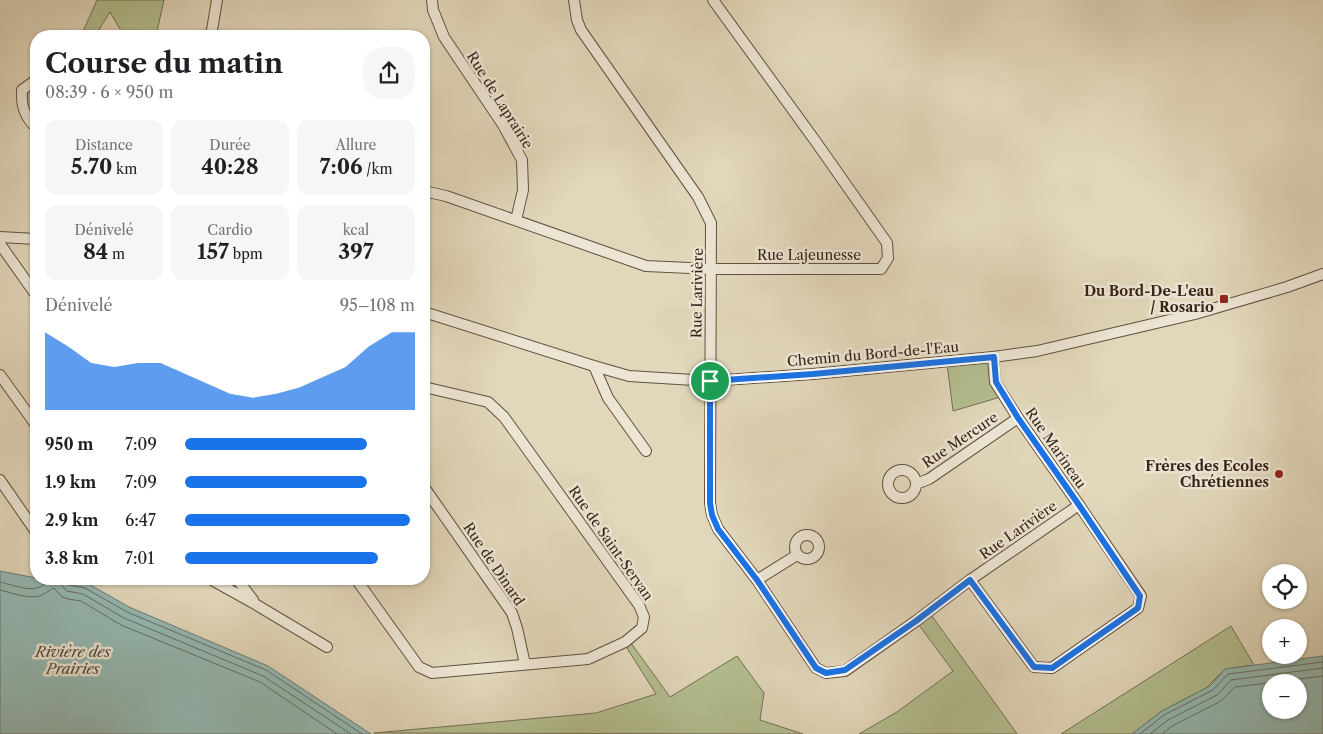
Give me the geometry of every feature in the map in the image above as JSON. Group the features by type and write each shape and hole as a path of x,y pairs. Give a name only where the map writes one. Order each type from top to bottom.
{"street":[{"path":"212,30 217,0"},
{"name":"Rue de Laprairie","path":"432,0 433,10 444,37 503,125 522,160 523,190 516,220"},
{"name":"Rue Larivière","path":"574,0 577,20 581,30 698,197 711,223 710,503 712,515 718,529 757,580 816,668 826,673 845,670 916,621 970,580 1079,505"},
{"name":"Rue Lajeunesse","path":"430,192 446,196 646,266 711,269 881,269 888,258 887,243 713,0"},
{"path":"30,84 22,90 21,102 30,122"},
{"path":"0,237 30,239"},
{"path":"0,244 30,286"},
{"name":"Chemin du Bord-de-l'Eau","path":"430,314 629,376 710,381 813,374 994,357 1036,351 1195,314 1278,290 1323,274"},
{"name":"Rue Marineau","path":"970,580 1034,667 1052,668 1138,608 1140,596 1018,418 996,382 994,357"},
{"path":"594,366 608,398 646,452"},
{"path":"0,375 30,417"},
{"name":"Rue de Saint-Servan","path":"360,585 419,668 432,672 588,659 625,642 642,628 644,617 639,605 504,417 488,402 430,388"},
{"name":"Rue Mercure","path":"916,484 928,479 1018,418"},
{"path":"0,480 30,523"},
{"name":"Rue de Dinard","path":"430,496 512,613 525,664"},
{"path":"757,580 797,555"},
{"path":"221,585 327,648"},
{"path":"241,585 255,604"}],"green space":[{"path":"97,0 164,0 157,30 120,30 110,12 99,30 84,30"},
{"path":"30,84 30,122 28,120 22,90"},
{"path":"993,357 995,382 1004,396 953,411 947,363"},
{"path":"929,612 1017,734 859,734 897,712 953,671 916,621"},
{"path":"1231,626 1254,665 1225,669 1206,688 1162,711 1132,734 1061,734"},
{"path":"631,643 670,697 737,656 764,693 760,720 803,734 374,733 596,713 656,694 625,645"}],"water":[{"name":"Rivière des Prairies","path":"0,571 30,577 30,585 90,585 129,607 268,666 371,734 0,734"},
{"path":"1323,656 1323,734 1132,734 1162,711 1210,686 1225,669 1263,664 1307,664 1307,658"}],"place":[{"name":"Du Bord-De-L'eau / Rosario","path":"1224,299"},
{"name":"Frères des Ecoles Chrétiennes","path":"1279,474"}],"route":[{"path":"994,357 996,382 1018,418 1140,596 1138,608 1052,668 1034,667 970,580 916,621 845,670 826,673 816,668 757,580 718,529 712,515 710,503 710,381 813,374 994,357"}]}
